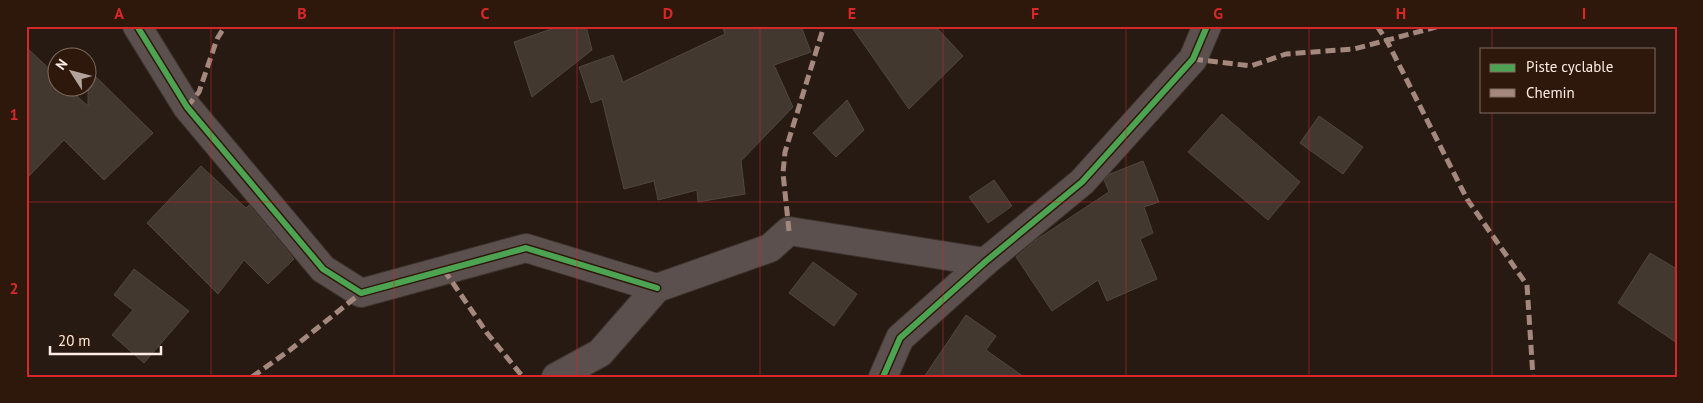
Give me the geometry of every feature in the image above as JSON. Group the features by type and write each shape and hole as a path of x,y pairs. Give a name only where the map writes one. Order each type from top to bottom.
{"street":[{"path":"137,26 187,107 310,254 323,269 361,293 526,248 657,288"},
{"path":"883,377 900,338 985,262 1082,182 1193,59 1207,26"},
{"path":"556,377 600,354 657,288 770,248 790,231 985,262"}],"building":[{"path":"560,26 586,26 592,50 532,97 514,42"},
{"path":"722,26 801,26 811,52 774,65 793,107 741,161 745,194 698,202 697,190 658,200 654,181 624,189 602,99 591,103 579,67 613,55 623,82 725,34"},
{"path":"851,26 935,26 963,56 909,109"},
{"path":"26,47 48,68 48,98 79,98 88,106 88,98 98,98 98,79 153,133 104,180 64,140 26,179"},
{"path":"847,100 864,130 836,157 813,133"},
{"path":"1222,114 1300,182 1268,220 1188,152"},
{"path":"1319,116 1363,147 1343,174 1300,143"},
{"path":"1143,161 1159,202 1144,207 1153,233 1140,239 1157,279 1107,301 1098,280 1052,311 1016,257 1036,240 1109,192 1104,180 1110,174"},
{"path":"201,166 246,208 249,205 294,259 268,284 244,260 218,294 147,223"},
{"path":"994,180 1012,206 988,223 969,197"},
{"path":"1650,253 1677,269 1677,343 1618,303"},
{"path":"813,262 857,294 834,326 789,293"},
{"path":"134,269 189,311 144,363 112,335 133,310 114,295"},
{"path":"966,315 996,336 986,350 1024,377 924,377"}],"marked path":[{"path":"187,107 199,92 217,39 225,26"},
{"path":"789,231 783,173 785,152 824,26"},
{"path":"1377,26 1387,41 1467,199 1527,285 1533,377"},
{"path":"1193,59 1251,66 1286,54 1354,49 1440,26"},
{"path":"444,270 487,333 523,377"},
{"path":"252,377 290,350 361,293"}],"cycle path":[{"path":"137,26 187,107 323,269 361,293 526,248 657,288"},
{"path":"883,377 900,338 985,262 1082,182 1193,59 1207,26"}]}
